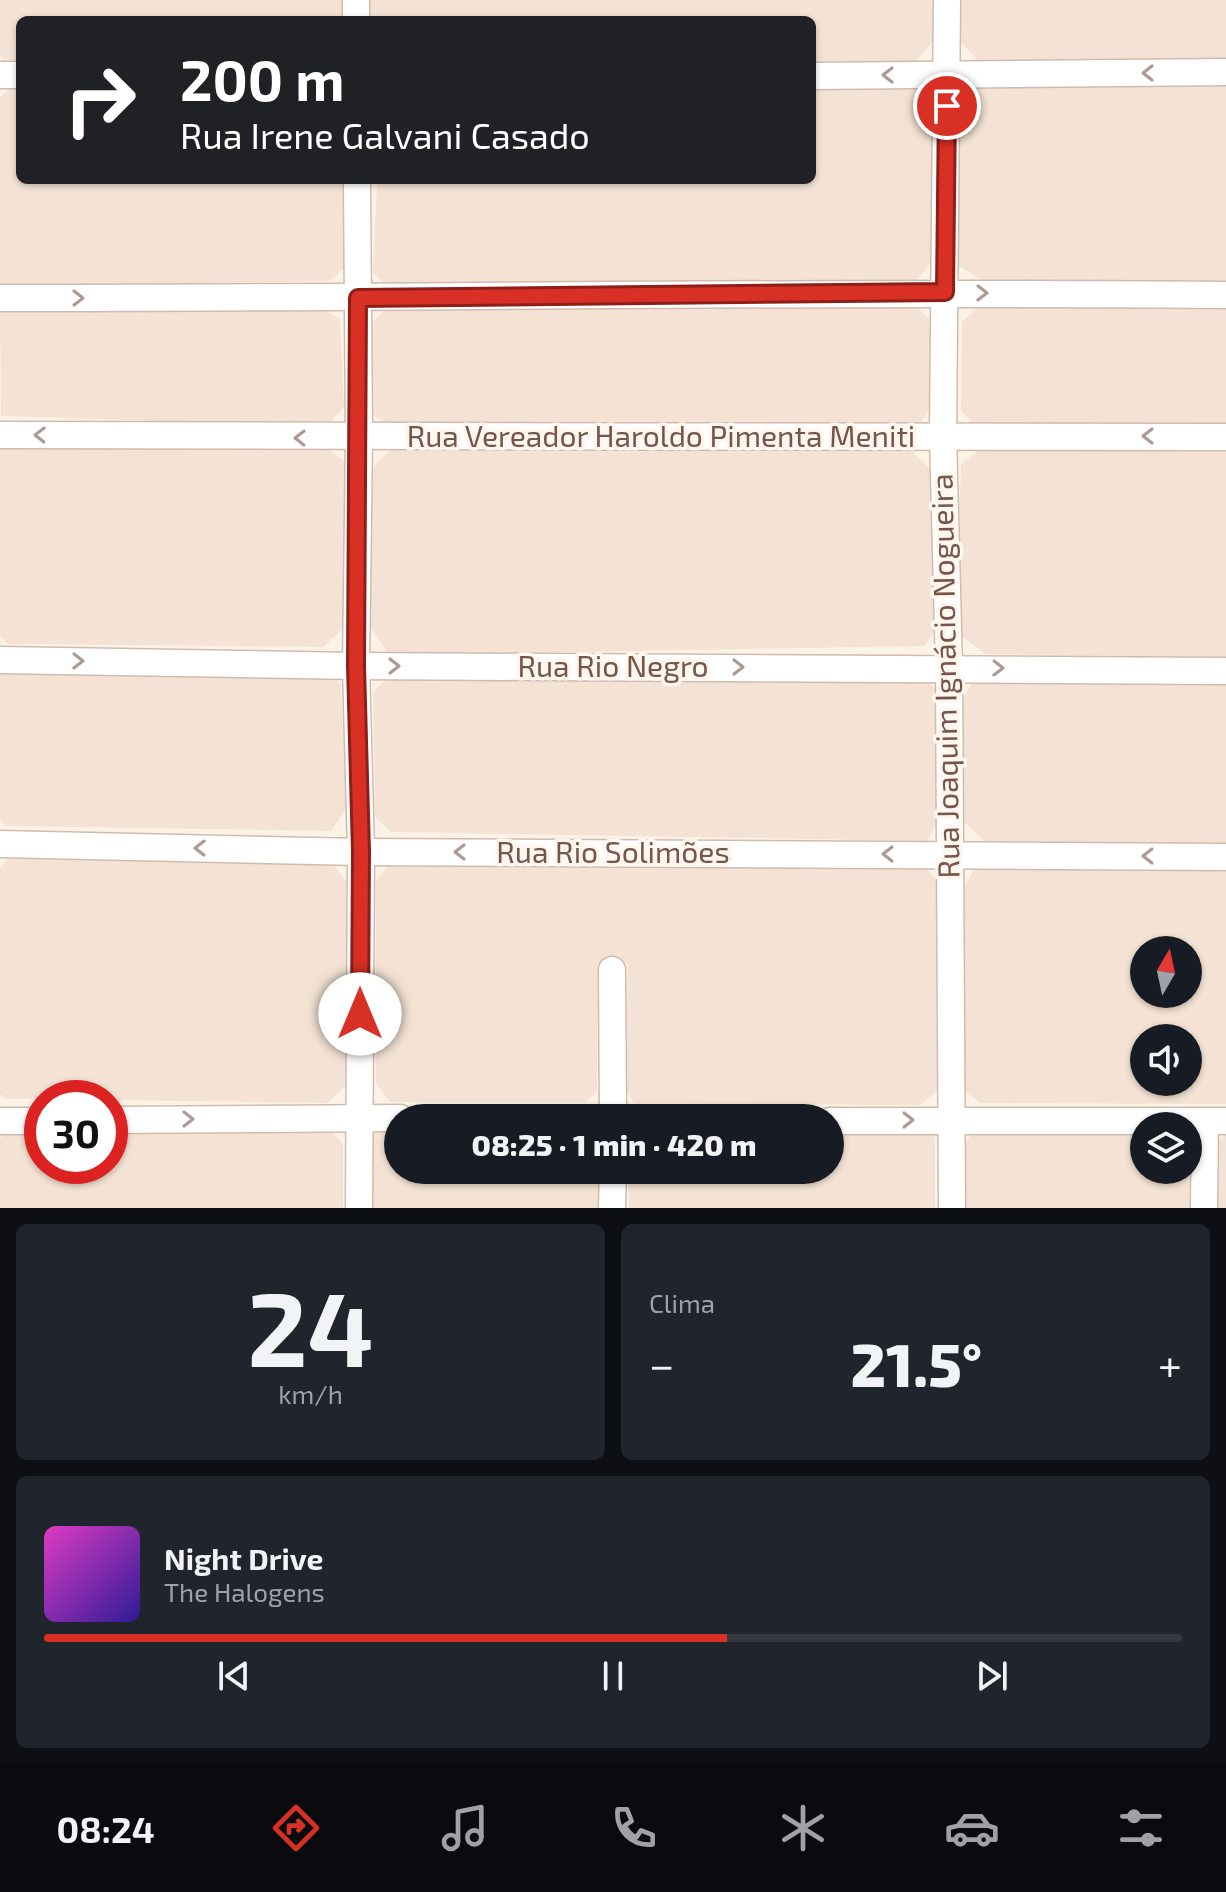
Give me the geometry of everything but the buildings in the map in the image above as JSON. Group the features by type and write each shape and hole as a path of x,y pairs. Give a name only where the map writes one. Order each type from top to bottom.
{"street":[{"name":"Rua Joaquim Ignácio Nogueira","path":"947,0 943,435 949,668 952,1208"},
{"path":"816,76 1226,72"},
{"path":"357,184 359,438 356,666 361,852 359,1208"},
{"path":"0,298 945,292 1226,295"},
{"name":"Rua Vereador Haroldo Pimenta Meniti","path":"0,435 359,438 1226,437"},
{"name":"Rua Rio Negro","path":"0,660 356,666 1226,671"},
{"name":"Rua Rio Solimões","path":"0,844 361,852 1226,857"},
{"path":"612,970 613,1104"},
{"path":"128,1120 384,1118"},
{"path":"0,1121 24,1121"},
{"path":"844,1121 1215,1122 1204,1208"},
{"path":"612,1208 613,1184"}],"shaded area":[{"path":"0,0 342,0 341,16 16,16 16,60 4,60 0,56"},
{"path":"365,0 934,0 935,39 916,61 816,62 816,16 364,16"},
{"path":"962,0 1226,0 1226,60 981,64 960,41"},
{"path":"980,84 1226,84 1226,283 989,284 959,266 959,104"},
{"path":"11,87 16,87 16,184 345,184 347,265 330,281 0,287 0,97"},
{"path":"816,88 916,88 931,104 933,261 913,284 390,288 373,273 377,184 816,184"},
{"path":"981,304 1226,306 1226,424 973,424 961,410 962,322"},
{"path":"915,305 929,319 934,404 918,426 389,426 372,414 369,326 387,308"},
{"path":"0,306 319,307 340,319 344,407 327,426 1,416"},
{"path":"2,446 324,446 345,462 345,627 323,647 8,644 0,636"},
{"path":"983,447 1226,447 1226,657 985,654 956,632 961,464"},
{"path":"392,449 910,449 930,469 937,629 924,646 390,655 369,626 373,467"},
{"path":"5,671 327,672 341,684 346,809 331,831 6,826 0,819 0,676"},
{"path":"921,676 936,689 941,816 927,841 391,832 375,817 373,692 388,677"},
{"path":"976,678 1226,681 1226,843 984,841 963,821 961,700"},
{"path":"10,857 333,864 347,883 347,1084 328,1103 128,1100 128,1080 24,1080 24,1099 6,1099 0,1094 0,867"},
{"path":"977,864 1226,868 1226,1104 980,1103 964,1091 965,886"},
{"path":"388,865 924,865 937,882 940,1088 921,1105 634,1103 625,1089 628,965 619,957 608,957 598,964 597,1091 586,1102 390,1102 376,1083 376,882"},
{"path":"384,1126 384,1184 604,1184 604,1208 369,1208 370,1138"},
{"path":"328,1127 343,1144 343,1208 0,1208 0,1138 10,1129 24,1129 24,1184 128,1184 128,1128"},
{"path":"1130,1127 1130,1184 1190,1184 1190,1208 964,1208 965,1142 978,1128"},
{"path":"844,1128 927,1128 935,1138 935,1208 629,1208 628,1184 844,1184"},
{"path":"1226,1134 1226,1208 1214,1208 1214,1147"}],"route":[{"path":"360,1014 361,852 356,666 358,298 945,292 947,106"}]}
